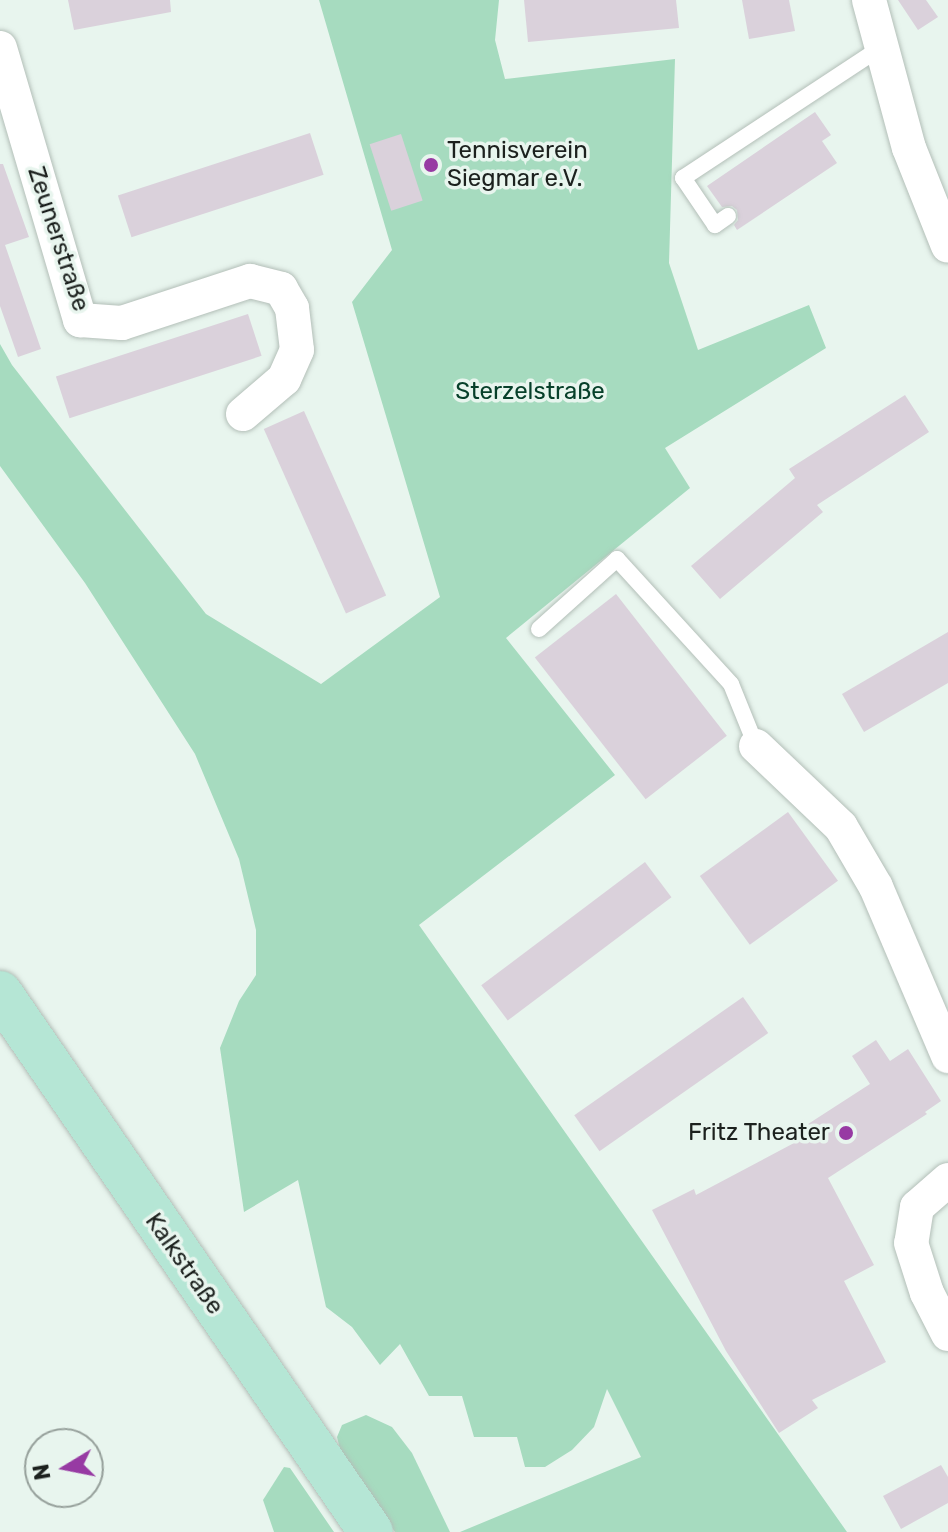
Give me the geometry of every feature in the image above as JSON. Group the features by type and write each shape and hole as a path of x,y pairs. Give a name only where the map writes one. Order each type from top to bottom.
{"main road":[{"name":"Kalkstraße","path":"0,993 371,1532"}],"street":[{"path":"869,0 909,148 948,246"},
{"name":"Zeunerstraße","path":"0,48 80,320 122,323 250,281 281,289 292,308 297,350 284,379 243,414"},
{"path":"756,746 841,827 876,887 948,1056"},
{"path":"948,1180 917,1207 911,1243 927,1293 948,1334"}],"lane":[{"path":"728,216 715,225 683,178 880,48"},
{"path":"539,629 617,559 731,684 756,746"}],"green space":[{"name":"Sterzelstraße","path":"319,0 499,0 495,40 505,79 675,59 669,263 698,350 809,305 826,348 665,448 690,488 506,638 615,775 419,925 847,1532 460,1532 641,1457 607,1389 594,1427 572,1450 545,1467 525,1467 517,1437 474,1437 462,1396 429,1396 400,1344 380,1365 352,1327 326,1307 298,1180 244,1212 220,1048 239,1001 256,975 256,930 239,859 195,754 85,583 0,466 0,344 12,365 206,614 321,684 440,597 352,302 392,250"},
{"path":"366,1415 392,1427 412,1453 450,1532 395,1532 341,1453 337,1437 342,1425"},
{"path":"284,1467 290,1468 334,1532 274,1532 263,1500"}],"building":[{"path":"68,0 170,0 171,12 74,30"},
{"path":"524,0 676,0 679,28 528,42"},
{"path":"742,0 789,0 795,31 749,39"},
{"path":"898,0 926,0 938,17 918,30"},
{"path":"815,112 831,135 822,141 837,163 737,230 734,225 738,220 737,210 732,206 722,207 707,186"},
{"path":"310,133 324,175 131,237 118,195"},
{"path":"401,134 423,201 391,211 370,144"},
{"path":"0,164 3,164 29,237 5,245 41,349 18,357 0,306"},
{"path":"248,314 262,356 69,418 56,376"},
{"path":"905,395 929,432 817,505 823,512 720,599 691,566 795,478 789,469"},
{"path":"304,411 386,596 346,613 264,429"},
{"path":"616,594 727,736 646,799 535,657"},
{"path":"948,632 948,683 864,732 842,694"},
{"path":"788,812 838,881 750,945 700,876"},
{"path":"645,862 671,897 508,1021 481,985"},
{"path":"743,997 768,1033 599,1151 574,1115"},
{"path":"876,1040 890,1061 908,1049 941,1101 925,1112 927,1114 828,1178 874,1265 844,1281 886,1362 812,1400 818,1408 779,1433 726,1351 652,1210 694,1189 696,1195 811,1134 805,1126 870,1084 852,1056"},
{"path":"941,1465 948,1477 948,1503 901,1529 883,1496"}],"place":[{"name":"Tennisverein Siegmar e.V.","path":"431,165"},
{"name":"Fritz Theater","path":"846,1133"}]}
